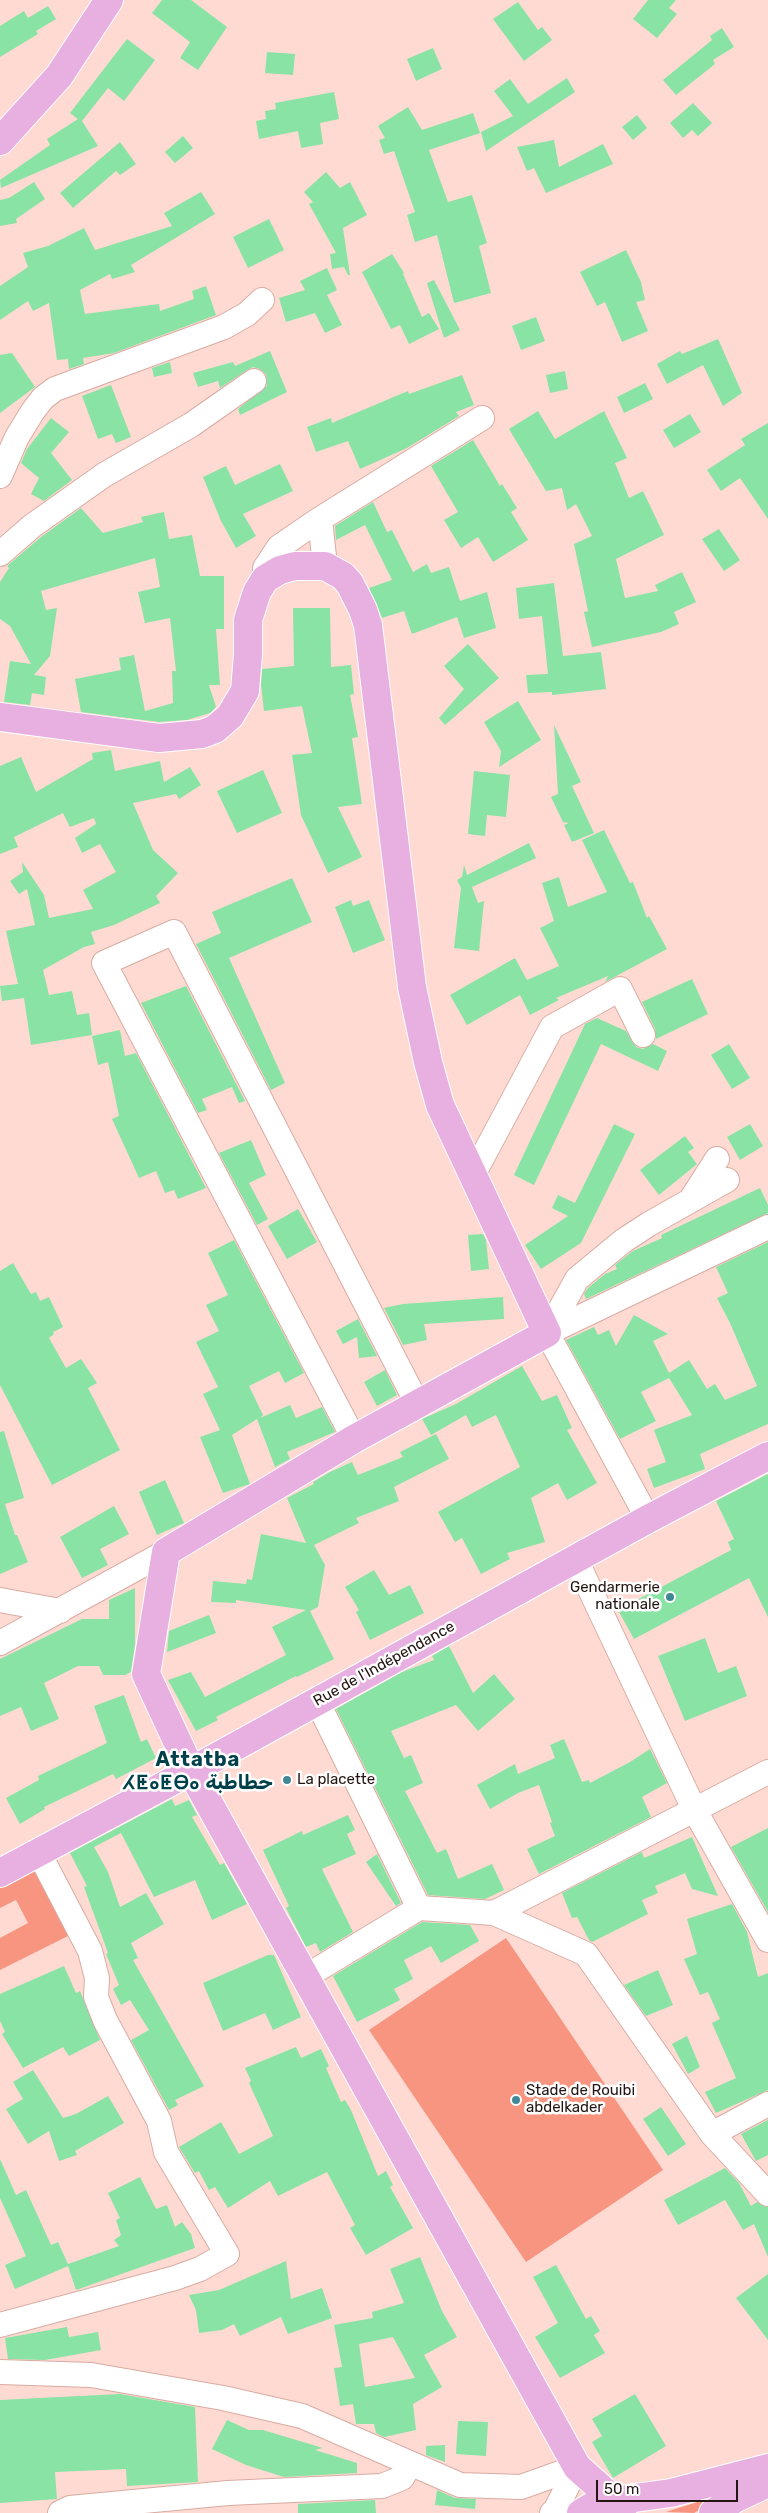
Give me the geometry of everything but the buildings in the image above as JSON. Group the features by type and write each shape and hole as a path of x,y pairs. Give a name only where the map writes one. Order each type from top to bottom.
{"main road":[{"path":"0,141 60,76 109,0"},
{"path":"0,717 159,738 189,737 215,729 237,708 245,691 248,663 248,620 257,592 265,579 280,570 295,566 325,566 339,573 350,584 363,610 368,625 412,988 428,1062 440,1105 547,1334 354,1439 166,1552 146,1674 191,1771 577,2467 616,2500 634,2504 646,2513"},
{"name":"Rue de l'Indépendance","path":"0,1873 191,1771 648,1519 768,1456"},
{"path":"576,2513 577,2467"},
{"path":"581,2513 595,2503 671,2494 768,2468"},
{"path":"713,2513 736,2498 768,2483"}],"street":[{"path":"0,476 17,437 43,398 55,390 224,327 247,314 262,300"},
{"path":"0,554 32,526 104,475 191,425 254,381"},
{"path":"265,579 265,568 279,547 320,519 482,418"},
{"path":"320,519 325,566"},
{"path":"354,1439 104,963 174,932 418,1405"},
{"path":"473,1175 552,1027 620,989 643,1036"},
{"path":"547,1334 577,1279 623,1241 691,1200 722,1170"},
{"path":"547,1334 768,1227"},
{"path":"547,1334 648,1519"},
{"path":"0,1643 166,1552"},
{"path":"576,1560 694,1809 768,1940"},
{"path":"0,1600 60,1611"},
{"path":"317,1701 420,1908"},
{"path":"494,1913 768,1772"},
{"path":"0,2325 175,2278 200,2269 227,2254 166,2152 159,2121 105,2020 96,1997 97,1978 90,1951 40,1853"},
{"path":"306,1978 420,1908 494,1913 586,1954 712,2134 768,2194"},
{"path":"712,2134 768,2104"},
{"path":"0,2372 91,2375 223,2398 302,2416 460,2486 522,2487 577,2467"},
{"path":"60,2513 70,2508 228,2493 382,2486 402,2478 410,2464"},
{"path":"552,2513 555,2511 577,2467"}],"shaded area":[{"path":"37,1864 72,1934 0,1970 0,1938 28,1923 16,1900 0,1908 0,1882"},
{"name":"Stade de Rouibi abdelkader","path":"506,1938 663,2170 526,2262 369,2030"},
{"path":"732,2491 694,2513 666,2512"}],"place":[{"name":"Gendarmerie nationale","path":"670,1597"},
{"name":"La placette","path":"287,1780"},
{"name":"Stade de Rouibi abdelkader","path":"516,2100"}],"district":[{"name":"Attatba ⵃⵟⴰⵟⴱⴰ حطاطبة","path":"198,1772"}]}
